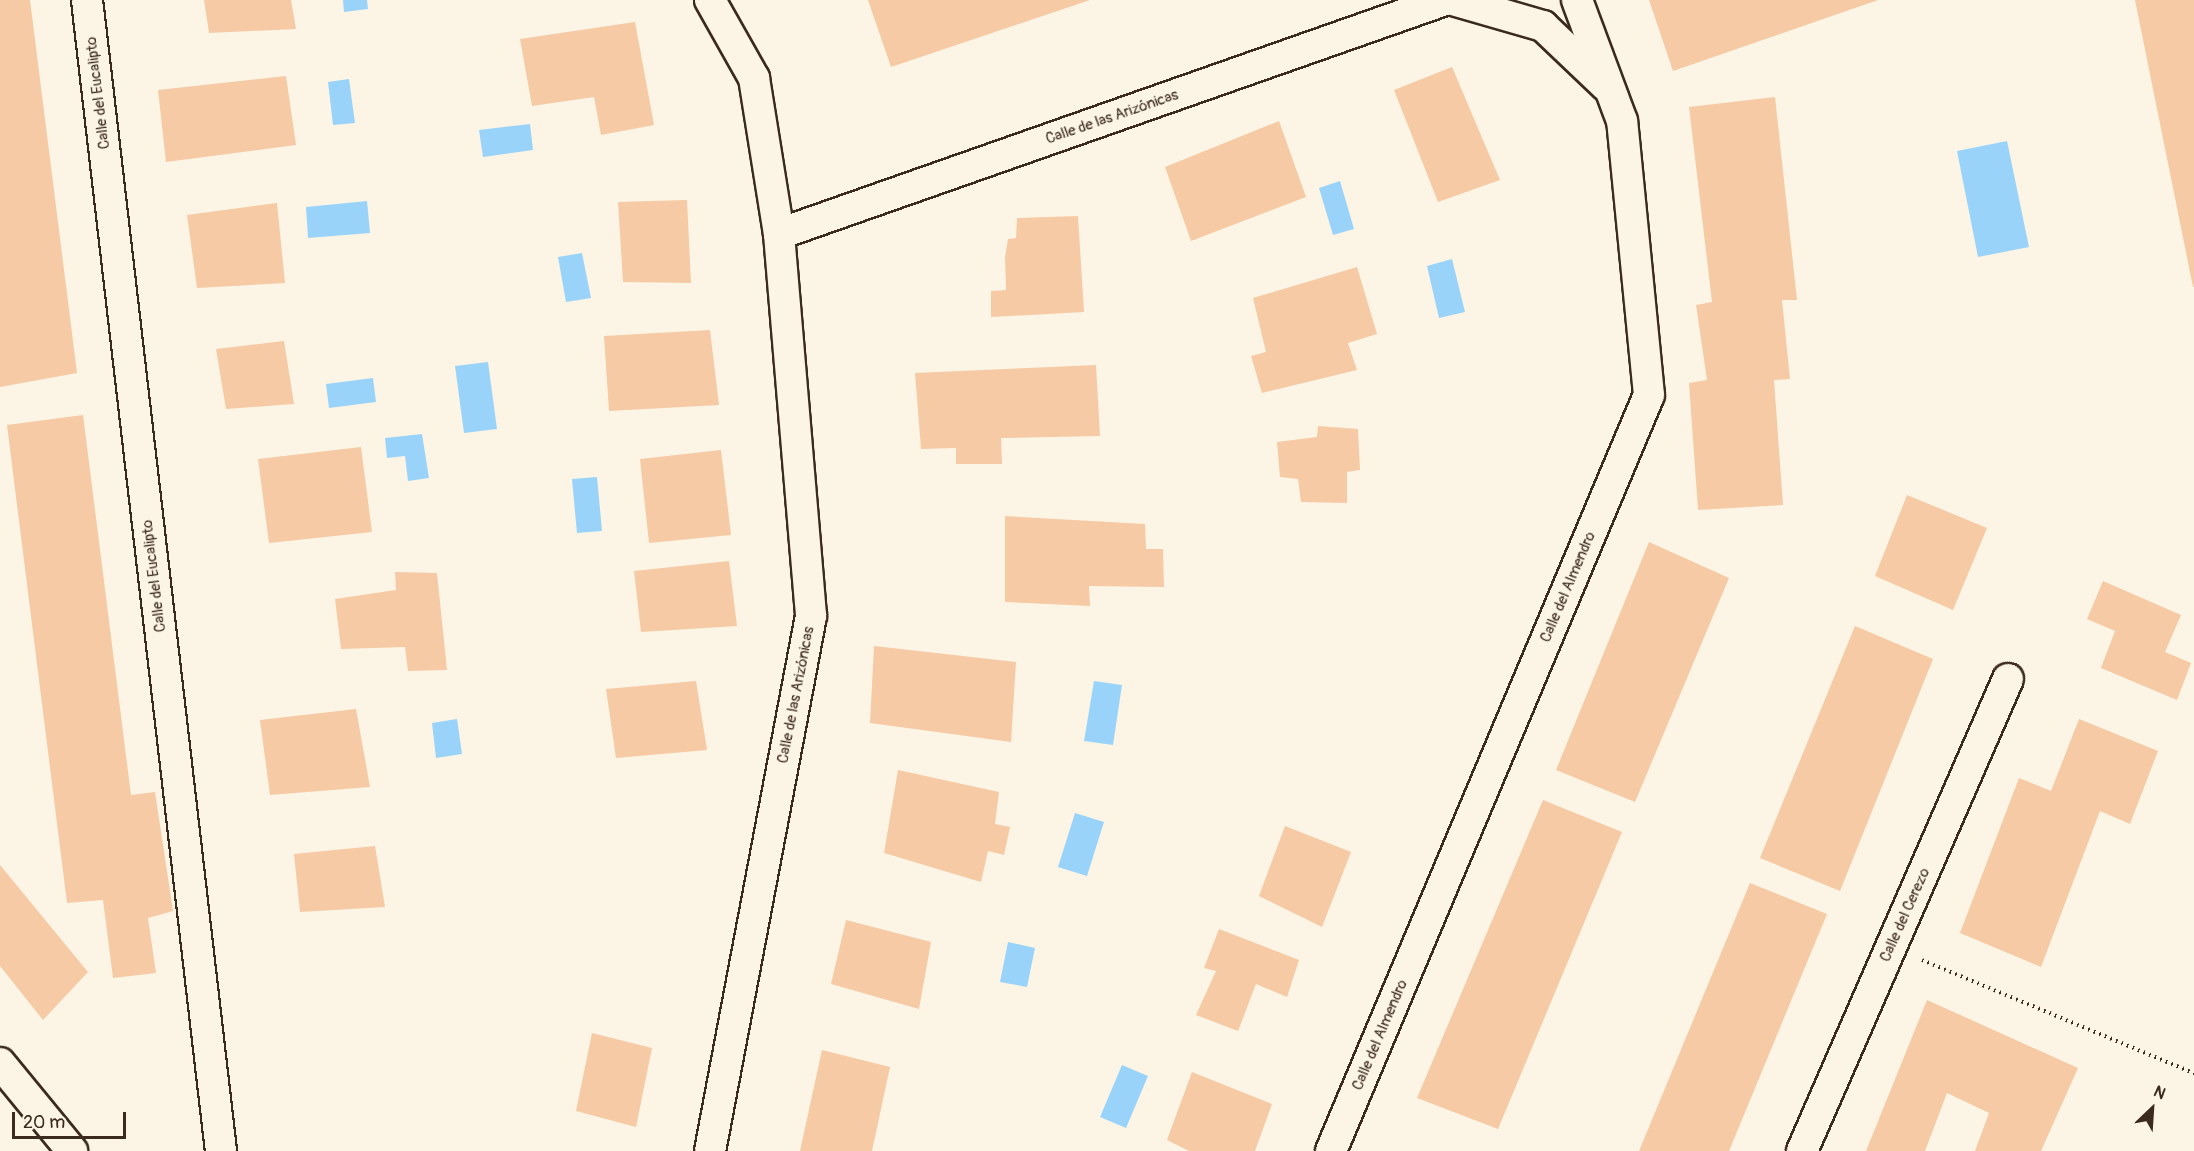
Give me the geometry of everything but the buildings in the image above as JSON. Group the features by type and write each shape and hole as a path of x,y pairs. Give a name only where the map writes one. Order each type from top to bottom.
{"street":[{"name":"Calle del Eucalipto","path":"87,0 220,1151"},
{"name":"Calle de las Arizónicas","path":"710,0 754,78 779,234 811,616 710,1151"},
{"name":"Calle de las Arizónicas","path":"779,234 1445,0"},
{"path":"1453,0 1542,26 1611,90"},
{"name":"Calle del Almendro","path":"1331,1151 1649,395 1622,121 1577,0"},
{"name":"Calle del Cerezo","path":"1802,1151 2008,679"},
{"path":"0,1063 72,1151"}],"path":[{"path":"1891,947 2194,1073"}],"water":[{"path":"343,0 367,0 368,9 344,12"},
{"path":"349,79 355,123 333,125 328,82"},
{"path":"530,124 533,150 483,157 479,130"},
{"path":"2007,141 2029,247 1978,257 1957,151"},
{"path":"1340,181 1354,229 1333,235 1319,188"},
{"path":"367,201 370,233 308,238 306,207"},
{"path":"582,253 591,298 566,302 558,257"},
{"path":"1452,259 1465,312 1439,318 1427,266"},
{"path":"488,362 497,429 464,433 455,366"},
{"path":"373,378 376,402 329,408 326,384"},
{"path":"422,434 429,478 408,481 405,456 387,458 385,438"},
{"path":"597,477 602,531 577,533 572,479"},
{"path":"1094,681 1122,685 1113,745 1084,741"},
{"path":"457,719 462,754 436,758 432,723"},
{"path":"1075,813 1104,822 1087,876 1058,867"},
{"path":"1008,942 1035,948 1027,987 1000,982"},
{"path":"1122,1065 1148,1076 1126,1128 1100,1117"}]}
